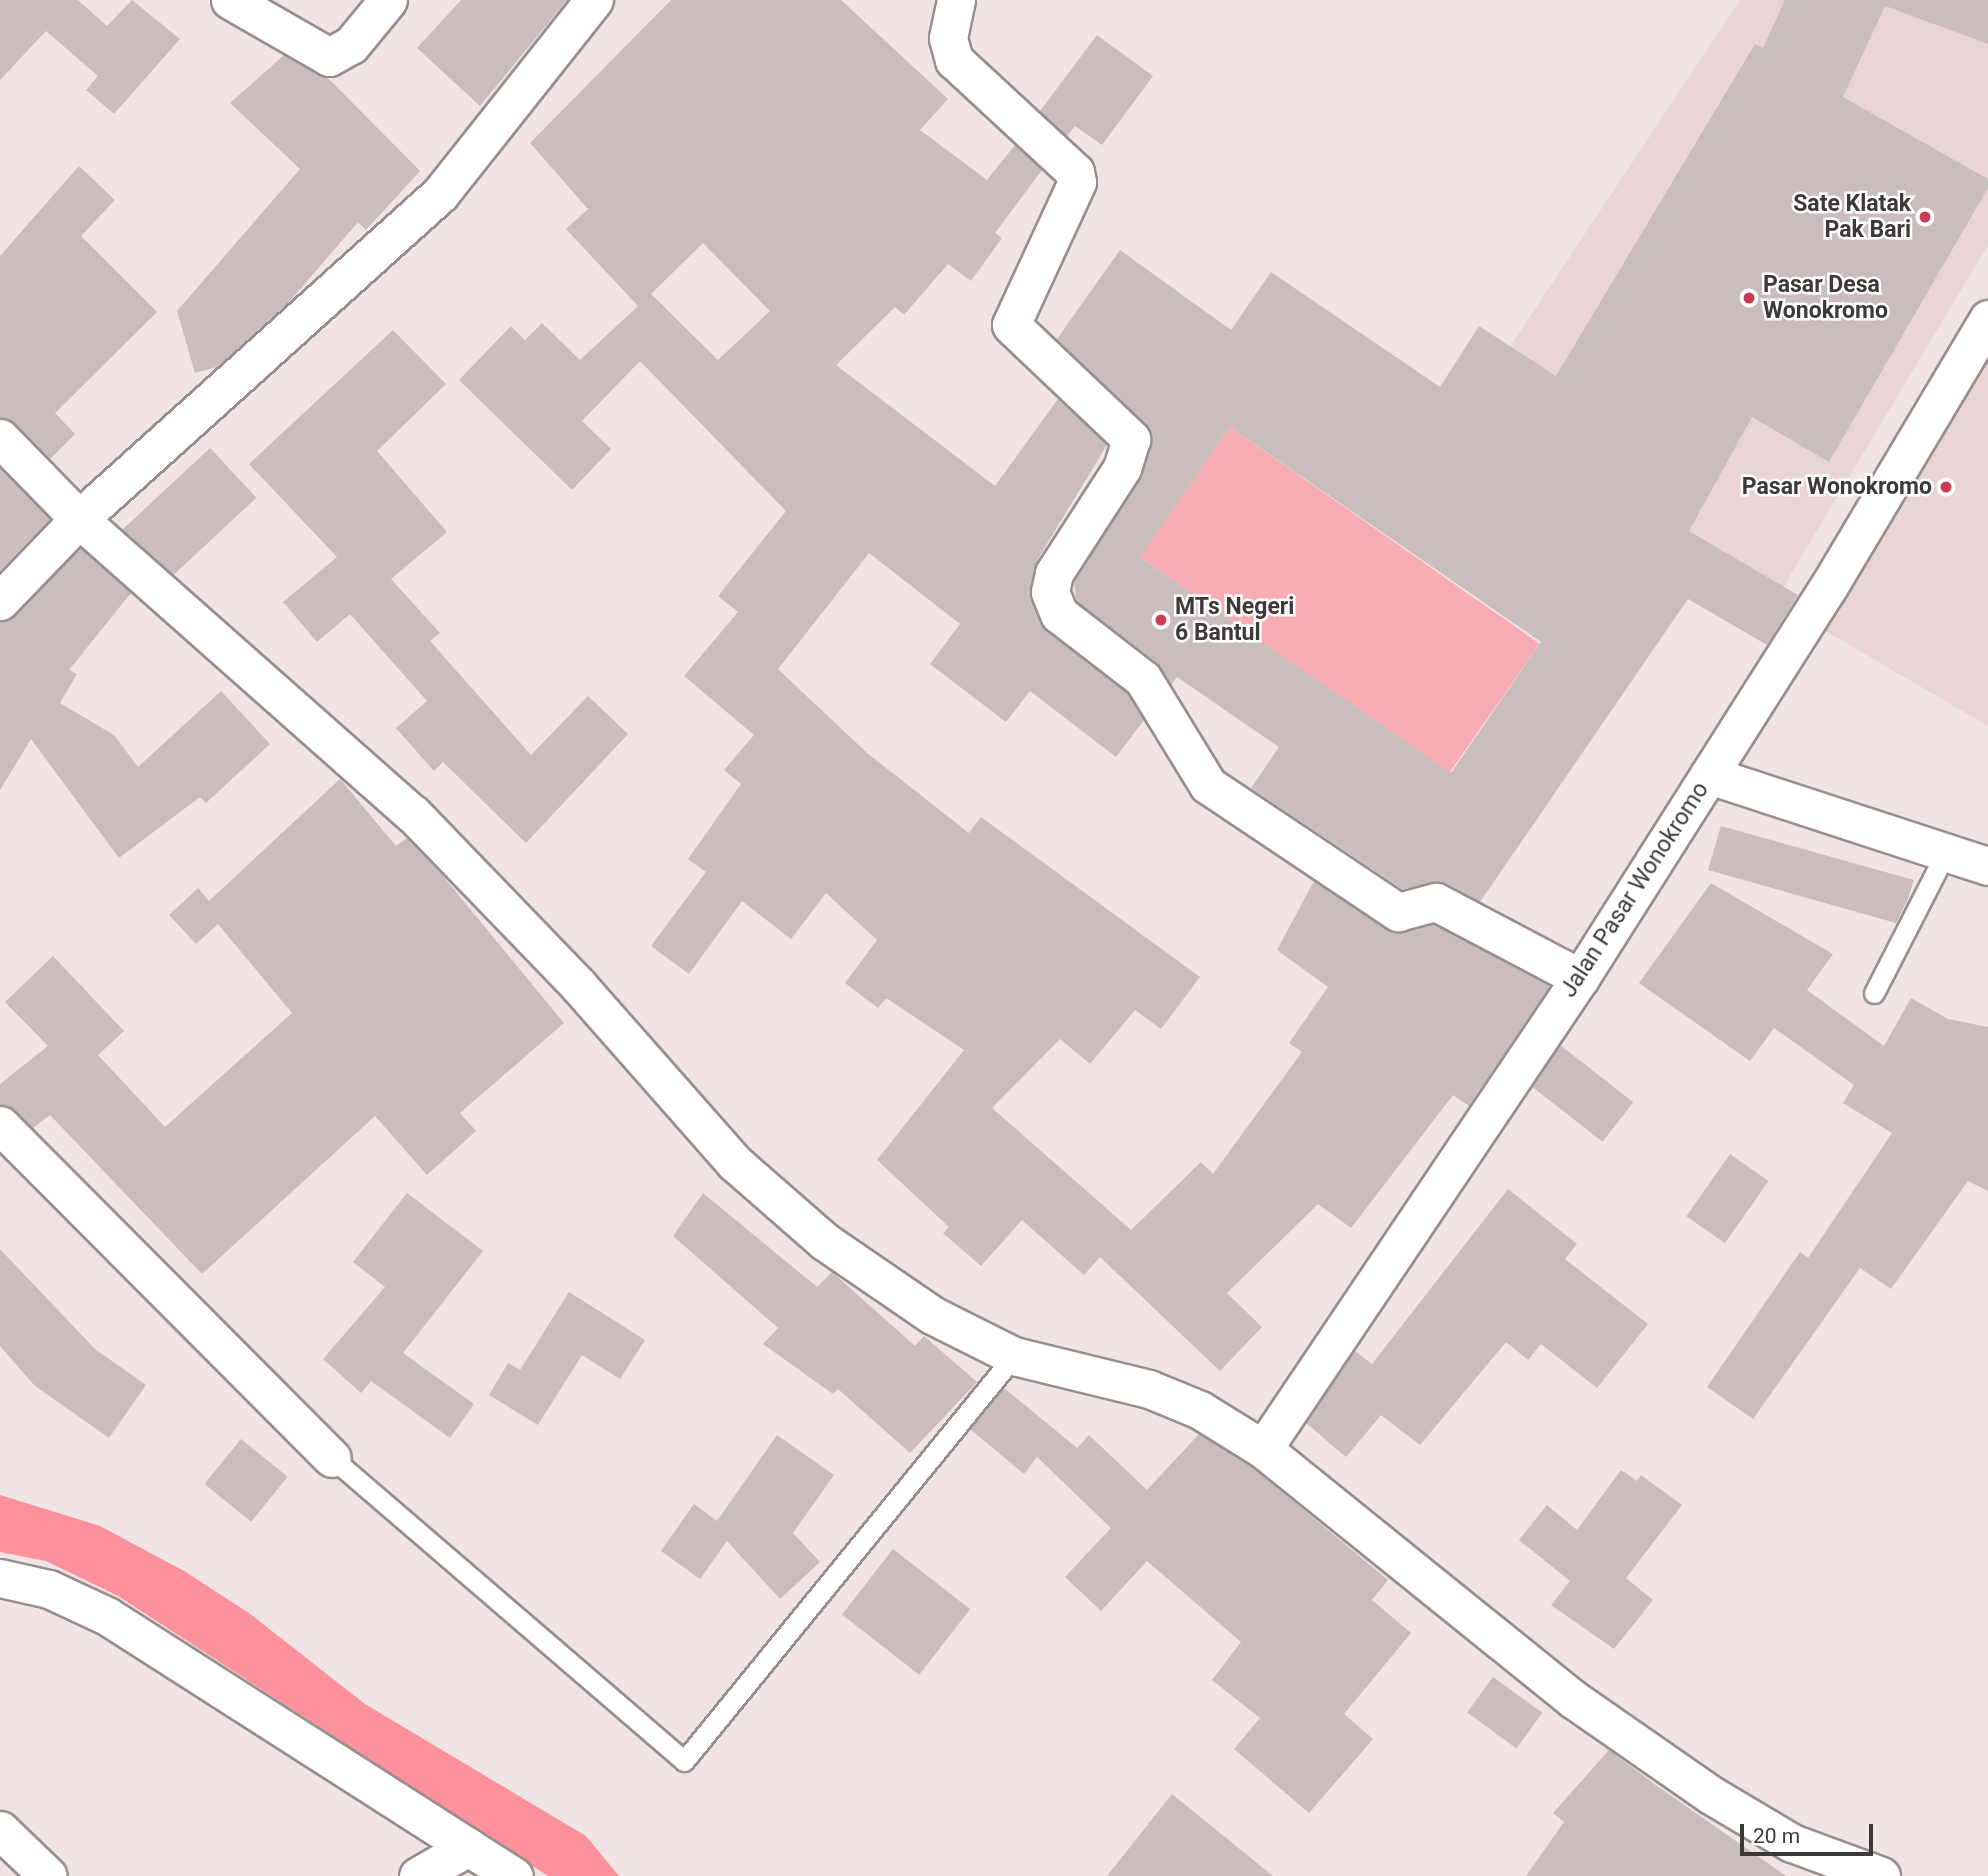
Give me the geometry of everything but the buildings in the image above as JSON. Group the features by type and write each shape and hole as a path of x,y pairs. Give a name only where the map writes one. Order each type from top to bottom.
{"street":[{"path":"230,0 329,57 351,45 388,0"},
{"path":"0,601 79,519 440,194 594,0"},
{"path":"956,0 948,38 954,60 1075,172 1077,182 1011,325 1130,439 1122,468 1054,573 1050,592 1059,614 1143,679 1208,785 1391,908 1436,901 1580,978"},
{"name":"Jalan Pasar Wonokromo","path":"1262,1449 1580,978 1709,775 1988,318"},
{"path":"0,438 79,519 413,814 578,985 735,1163 824,1241 932,1315 1014,1356 1149,1389 1200,1410 1262,1449 1573,1699 1690,1781 1792,1843 1881,1876"},
{"path":"1709,775 1988,866"},
{"path":"0,1125 332,1458"},
{"path":"0,1577 49,1589 107,1616 514,1876"},
{"path":"0,1830 48,1876"},
{"path":"418,1876 467,1847"}],"lane":[{"path":"1874,993 1946,852"},
{"path":"332,1458 684,1761 1014,1356"}],"shaded area":[{"name":"Pasar Desa Wonokromo","path":"1740,0 1988,0 1988,245 1782,589 1559,460 1596,396 1507,351"},
{"name":"Pasar Wonokromo","path":"1988,344 1988,726 1822,629"},
{"path":"1230,427 1540,644 1449,773 1139,556"},
{"path":"0,1495 100,1526 184,1571 249,1613 365,1704 586,1836 619,1876 548,1876 118,1596 46,1561 0,1552"}],"place":[{"name":"Sate Klatak Pak Bari","path":"1925,217"},
{"name":"Pasar Desa Wonokromo","path":"1749,298"},
{"name":"Pasar Wonokromo","path":"1946,487"},
{"name":"MTs Negeri 6 Bantul","path":"1161,620"}]}
